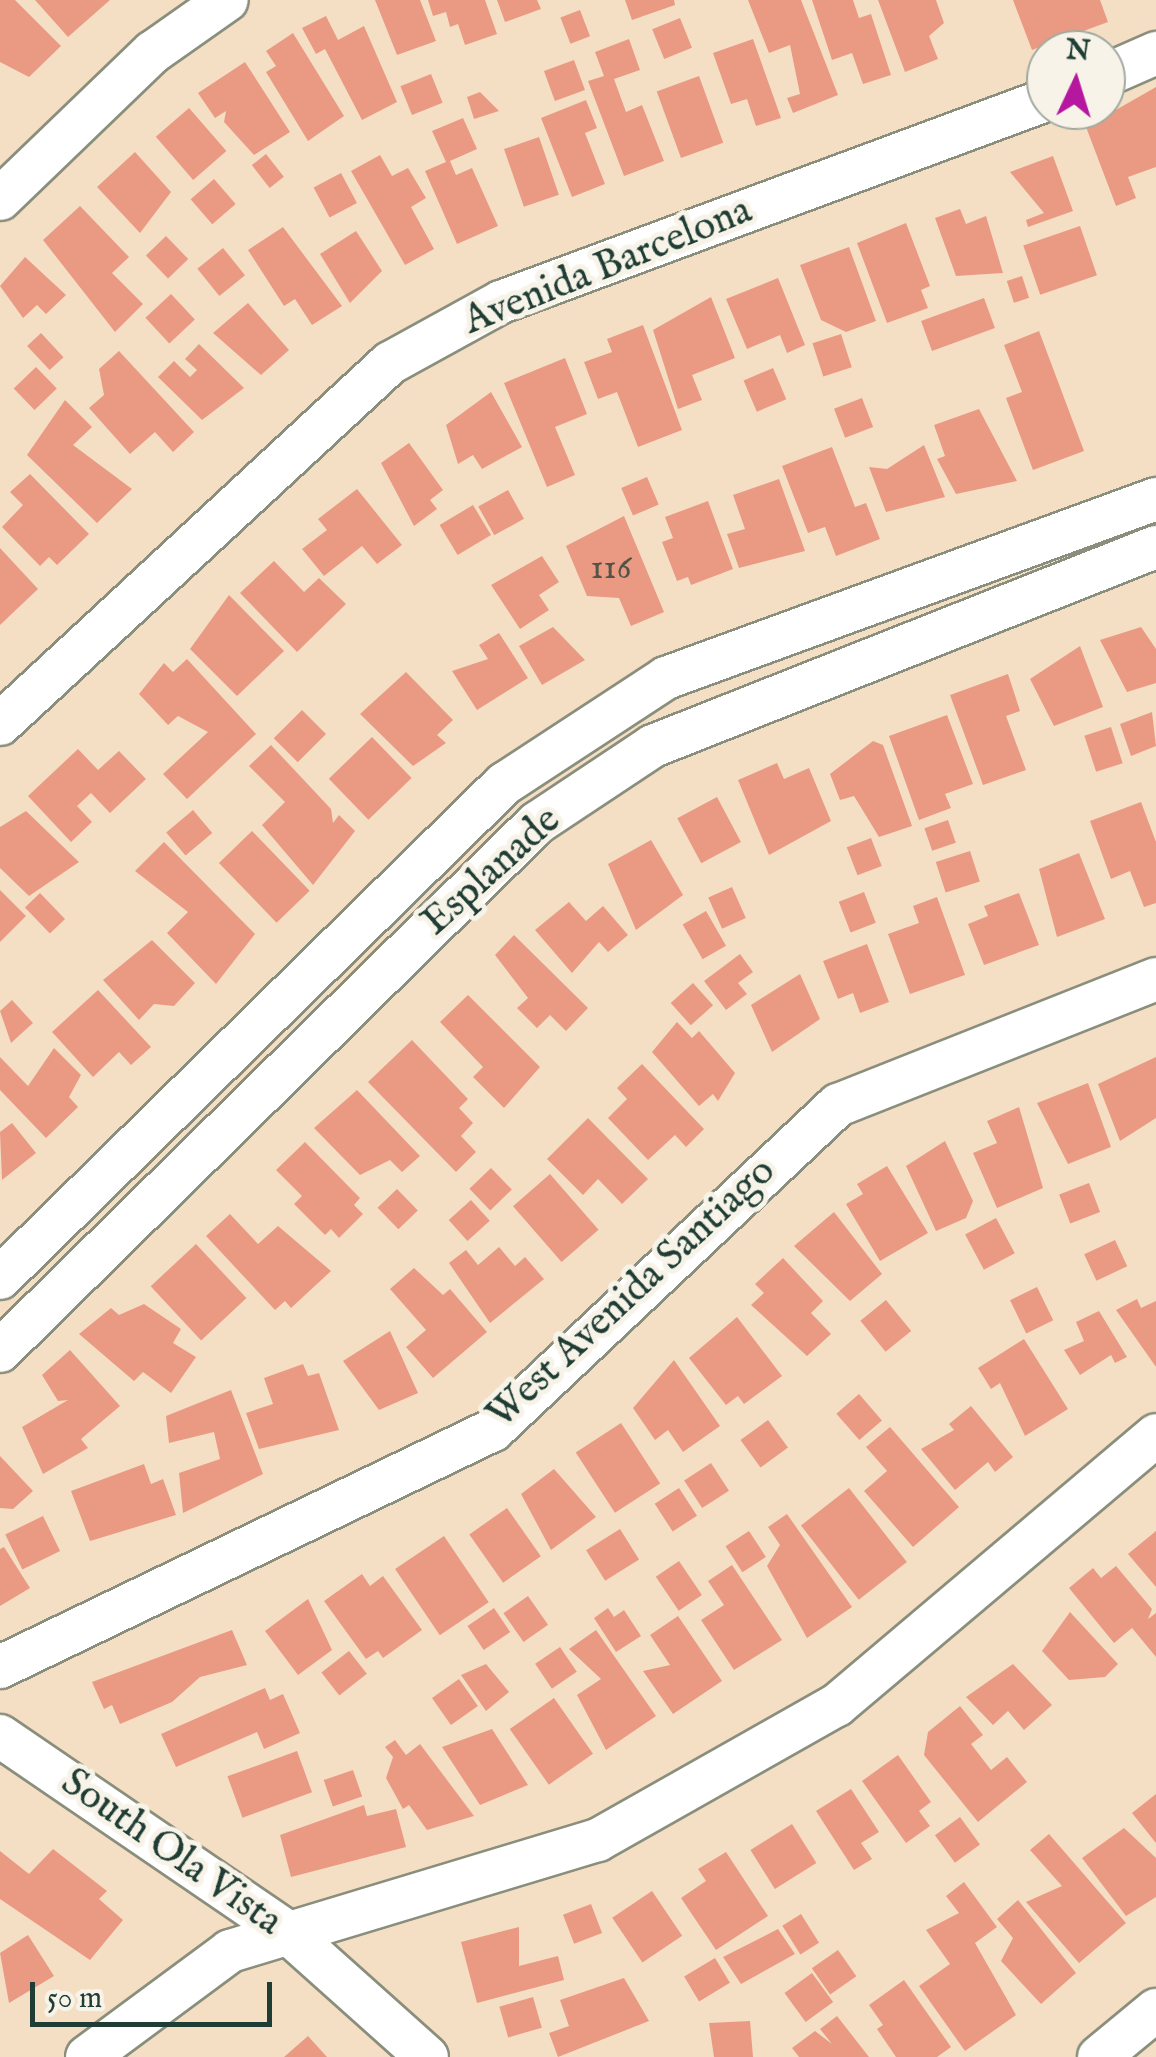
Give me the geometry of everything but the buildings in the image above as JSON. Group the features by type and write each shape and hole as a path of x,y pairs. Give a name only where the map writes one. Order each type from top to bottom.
{"street":[{"path":"0,200 153,52 227,0"},
{"path":"1126,66 1156,53"},
{"name":"Avenida Barcelona","path":"0,724 390,363 501,302 1026,107"},
{"name":"Esplanade","path":"0,1278 504,784 666,678 1156,499"},
{"name":"Esplanade","path":"0,1351 536,823 654,746 1156,547"},
{"path":"504,784 536,823"},
{"name":"West Avenida Santiago","path":"0,1668 493,1430 838,1106 1156,979"},
{"path":"58,1221 94,1258"},
{"path":"87,2057 230,1951 598,1840 837,1706 1156,1435"},
{"name":"South Ola Vista","path":"0,1736 286,1931 427,2057"},
{"path":"1099,2057 1156,2010"}]}
